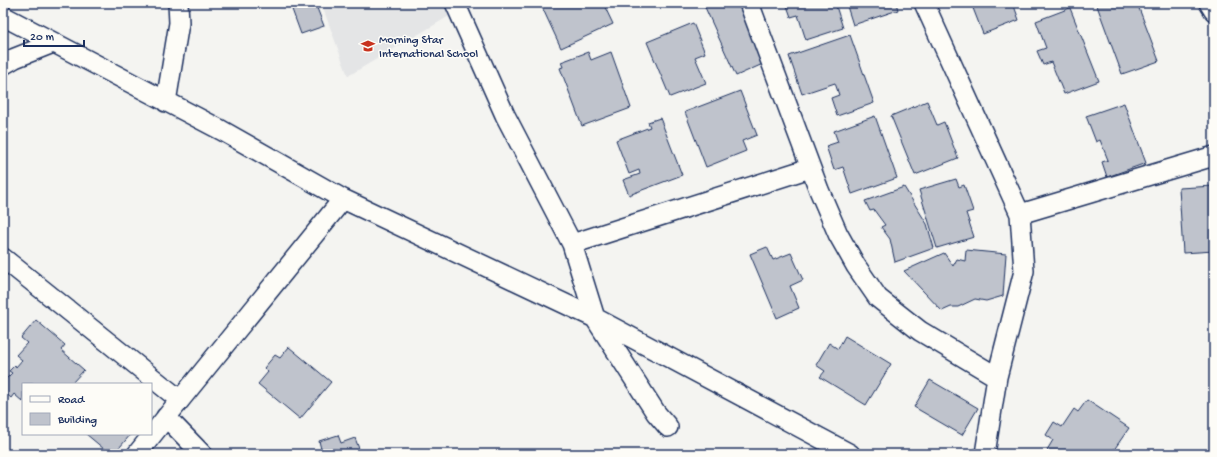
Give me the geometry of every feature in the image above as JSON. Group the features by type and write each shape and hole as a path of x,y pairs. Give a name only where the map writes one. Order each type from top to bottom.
{"street":[{"path":"166,102 179,23 178,3"},
{"path":"455,3 505,115 572,244 595,318 656,413 668,427"},
{"path":"749,3 810,168 838,234 856,266 878,298 920,331 997,377"},
{"path":"924,3 1020,214 1024,271 997,377 985,454"},
{"path":"1209,3 1214,11"},
{"path":"3,16 221,130 343,199 595,318 850,454"},
{"path":"3,65 15,58 53,43"},
{"path":"1020,214 1214,156"},
{"path":"572,244 810,168"},
{"path":"152,435 343,199"},
{"path":"3,258 180,400"},
{"path":"166,417 202,454"},
{"path":"137,454 152,435"}],"shaded area":[{"name":"Morning Star International School","path":"321,3 446,3 451,15 348,76"}],"building":[{"path":"315,3 324,26 301,34 290,4"},
{"path":"547,3 603,3 613,24 561,48 542,7"},
{"path":"710,3 739,3 765,63 736,76 704,5"},
{"path":"786,3 835,3 843,28 806,40 798,15 791,17"},
{"path":"846,3 896,3 898,10 853,25"},
{"path":"971,3 1013,3 1019,20 983,34"},
{"path":"1096,3 1137,3 1159,61 1122,74"},
{"path":"1070,8 1099,81 1064,94 1051,62 1043,65 1037,51 1046,48 1036,21"},
{"path":"693,23 705,53 695,57 706,83 670,97 647,42"},
{"path":"850,35 874,103 837,116 831,98 839,95 835,83 802,94 789,56"},
{"path":"588,52 591,60 611,52 631,108 582,126 560,68 563,67 561,62"},
{"path":"740,91 757,135 742,141 746,151 706,167 685,112"},
{"path":"927,101 937,125 944,122 958,158 915,175 891,116"},
{"path":"1124,103 1146,163 1107,177 1102,162 1108,160 1100,140 1096,142 1086,116"},
{"path":"875,116 897,178 852,194 843,167 834,170 826,146 838,142 834,131"},
{"path":"660,118 682,175 629,195 623,180 640,174 639,170 629,174 616,140 650,127 648,122"},
{"path":"956,179 959,187 964,185 973,211 966,213 974,237 937,248 919,190"},
{"path":"1214,186 1214,251 1183,253 1179,188"},
{"path":"904,187 927,224 934,248 895,262 890,239 881,227 885,225 874,210 870,211 865,201"},
{"path":"767,247 773,260 791,253 803,280 790,286 799,308 777,318 750,254"},
{"path":"966,250 1006,254 1003,296 986,301 975,299 958,307 951,307 942,311 904,271 944,253 953,266 957,259 965,261"},
{"path":"36,320 65,345 61,350 84,370 72,383 22,383 22,401 14,394 11,398 3,391 3,377 6,379 12,373 9,371 15,365 16,367 22,360 16,355 27,343 21,338"},
{"path":"845,336 891,364 866,405 820,377 825,371 816,365 829,343 838,349"},
{"path":"289,347 331,382 300,419 258,384 268,372 264,368 275,355 280,358"},
{"path":"930,380 978,408 962,435 914,407"},
{"path":"1087,400 1129,428 1111,454 1050,454 1047,450 1053,440 1046,435 1054,422 1062,427 1074,409 1078,412"},
{"path":"87,435 130,435 114,454 110,454"},
{"path":"338,435 341,443 355,438 361,454 306,454 321,449 319,441"}],"place":[{"name":"Morning Star International School","path":"368,46"}]}
